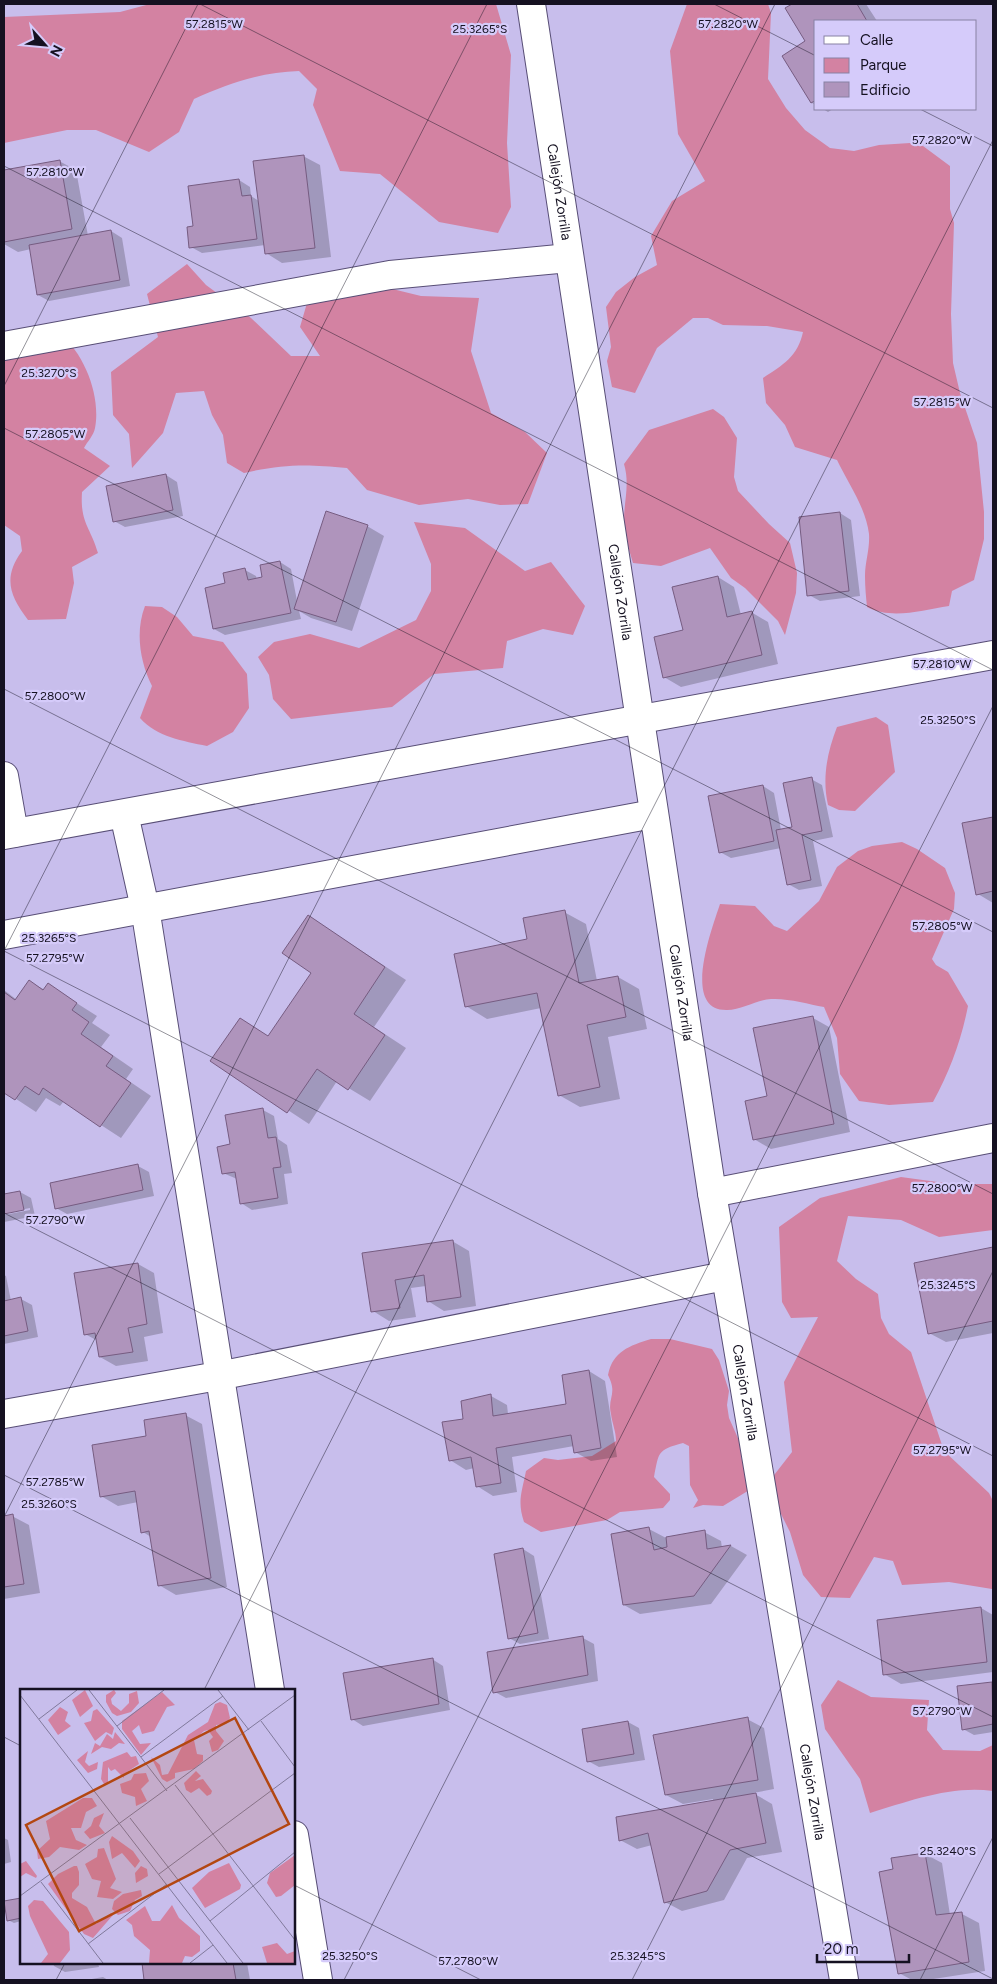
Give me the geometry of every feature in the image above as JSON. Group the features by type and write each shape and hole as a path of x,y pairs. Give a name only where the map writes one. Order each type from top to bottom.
{"street":[{"name":"Callejón Zorrilla","path":"531,4 638,718 725,1276 844,1980"},
{"path":"4,346 390,275 569,258"},
{"path":"4,776 9,834 638,718 993,655"},
{"path":"124,814 145,908 218,1376 270,1689"},
{"path":"4,935 653,814"},
{"path":"712,1193 993,1138"},
{"path":"4,1414 218,1376 725,1276"},
{"path":"295,1841 318,1980"}],"green space":[{"path":"150,4 496,4 511,55 507,143 511,207 498,233 439,222 380,174 340,171 313,105 317,89 299,71 258,76 219,88 194,99 179,132 149,152 96,130 67,130 4,143 4,17 120,12"},
{"path":"687,4 768,4 771,13 768,79 786,108 805,130 830,148 854,151 879,145 910,143 923,146 950,166 950,209 954,223 951,314 953,363 960,393 977,443 984,512 984,539 974,580 952,591 949,606 907,613 887,613 867,607 865,576 869,534 856,496 837,460 795,447 785,425 766,403 763,378 789,359 801,340 803,332 767,326 723,325 708,318 693,318 657,348 635,393 612,387 607,361 611,347 606,307 616,292 635,277 657,265 651,236 672,201 705,181 678,134 670,51"},
{"path":"187,264 206,285 251,318 291,356 320,356 300,327 307,303 372,284 421,296 479,298 471,351 491,413 525,432 547,453 528,504 500,505 468,499 419,505 367,490 347,468 295,466 244,473 227,463 223,435 212,415 204,391 176,393 163,433 132,468 129,434 113,415 111,372 158,337 147,294"},
{"path":"34,326 51,329 60,334 84,364 96,403 96,416 94,431 84,448 110,466 82,492 84,518 98,553 72,567 74,583 66,619 28,620 16,602 11,586 11,578 12,569 22,551 20,536 4,525 4,338"},
{"path":"713,409 724,417 737,438 734,477 738,491 790,543 797,573 796,593 785,635 778,621 745,588 731,578 710,548 661,566 633,563 624,526 627,485 624,464 649,430"},
{"path":"414,522 465,528 525,571 551,562 585,606 573,635 543,629 507,641 503,668 434,674 392,707 291,719 273,699 269,675 258,657 274,642 310,634 359,648 416,620 431,591 431,564"},
{"path":"145,606 162,607 177,617 193,636 223,642 247,674 249,708 233,732 207,746 162,734 140,718 152,686 144,667 140,647 140,626"},
{"path":"876,717 888,725 895,772 855,811 839,810 828,805 825,785 826,766 837,727"},
{"path":"902,842 917,849 945,868 955,893 954,909 932,959 936,965 948,972 968,1006 954,1056 933,1102 889,1105 859,1101 840,1074 837,1038 824,1007 791,1000 771,999 727,1010 713,1007 705,997 702,983 707,947 720,904 755,906 774,926 787,931 819,901 837,867 858,851 872,846"},
{"path":"901,1177 952,1184 993,1184 993,1230 939,1237 901,1220 848,1216 837,1261 856,1279 878,1294 881,1318 889,1334 911,1352 944,1451 989,1493 993,1501 993,1591 992,1589 949,1582 902,1585 893,1561 874,1557 850,1598 821,1597 803,1575 790,1532 778,1508 771,1479 792,1452 784,1382 818,1317 791,1318 782,1302 779,1227 820,1198"},
{"path":"651,1339 670,1339 712,1349 719,1360 729,1391 727,1405 729,1418 741,1445 741,1457 751,1489 723,1506 703,1505 693,1508 698,1500 690,1485 689,1446 683,1443 664,1450 657,1462 654,1477 670,1494 670,1500 663,1508 620,1512 607,1520 541,1532 524,1522 521,1502 526,1471 544,1458 558,1460 592,1456 616,1441 610,1408 612,1387 608,1375 610,1367 623,1351"},
{"path":"838,1680 871,1697 929,1700 927,1730 943,1750 980,1751 993,1745 993,1791 962,1790 946,1792 915,1799 870,1813 860,1779 825,1729 821,1705"}],"building":[{"path":"792,4 857,4 866,20 814,20 814,101 811,103 782,56 805,41 785,8"},
{"path":"304,155 315,248 265,254 253,161"},
{"path":"60,160 72,229 4,242 4,170"},
{"path":"239,179 242,196 251,195 257,239 189,248 187,227 193,226 188,186"},
{"path":"111,230 120,280 37,295 29,245"},
{"path":"166,474 173,510 113,522 106,486"},
{"path":"326,511 368,525 336,622 294,609"},
{"path":"840,512 849,591 807,596 799,517"},
{"path":"280,561 291,613 213,629 205,588 225,583 223,573 245,568 248,580 262,577 260,565"},
{"path":"718,576 727,617 752,611 762,655 663,678 654,637 683,630 672,587"},
{"path":"812,777 822,831 802,835 811,880 787,885 776,830 792,827 783,783"},
{"path":"763,785 774,841 719,853 708,796"},
{"path":"993,817 993,891 976,895 962,823"},
{"path":"565,910 579,983 618,976 626,1017 587,1025 600,1087 558,1096 537,993 465,1007 454,954 527,939 523,918"},
{"path":"308,915 385,967 354,1014 385,1035 348,1090 317,1069 287,1113 210,1061 240,1018 268,1036 311,973 282,953"},
{"path":"29,980 43,990 48,983 77,1003 72,1010 89,1022 81,1034 113,1056 106,1066 131,1083 100,1127 43,1088 39,1095 25,1086 15,1100 4,1093 4,992 15,1000"},
{"path":"813,1016 834,1124 753,1140 745,1101 767,1096 753,1028"},
{"path":"263,1108 268,1138 276,1137 281,1167 273,1168 278,1198 240,1204 235,1172 222,1174 217,1147 230,1144 225,1115"},
{"path":"138,1164 143,1190 55,1209 50,1183"},
{"path":"20,1191 24,1210 4,1214 4,1194"},
{"path":"453,1240 461,1297 427,1302 424,1275 395,1280 400,1308 371,1312 362,1253"},
{"path":"993,1247 993,1321 928,1334 914,1263"},
{"path":"138,1263 147,1324 128,1328 133,1352 99,1357 95,1333 84,1335 74,1273"},
{"path":"21,1297 28,1331 4,1336 4,1301"},
{"path":"589,1370 601,1448 574,1453 571,1435 496,1448 501,1483 476,1487 471,1457 449,1461 442,1422 463,1419 461,1401 491,1394 493,1416 566,1404 562,1375"},
{"path":"186,1413 211,1578 158,1586 149,1531 141,1533 135,1491 100,1497 92,1445 146,1436 144,1420"},
{"path":"13,1514 24,1584 4,1587 4,1516"},
{"path":"649,1527 654,1550 667,1547 666,1537 705,1530 707,1549 731,1545 694,1596 623,1605 611,1534"},
{"path":"523,1548 538,1633 508,1639 494,1554"},
{"path":"981,1607 987,1662 883,1675 877,1620"},
{"path":"583,1636 588,1675 493,1693 487,1652"},
{"path":"433,1658 439,1704 351,1720 343,1673"},
{"path":"992,1682 993,1724 962,1730 957,1686"},
{"path":"748,1717 758,1780 665,1795 653,1735"},
{"path":"628,1721 634,1754 587,1762 582,1729"},
{"path":"756,1793 766,1843 730,1850 707,1891 664,1903 648,1833 619,1841 616,1817"},
{"path":"925,1853 936,1915 962,1912 969,1962 898,1974 879,1872 893,1869 891,1858"},
{"path":"20,1898 20,1918 7,1921 4,1901"},
{"path":"142,1964 233,1964 236,1980 144,1980"}]}
